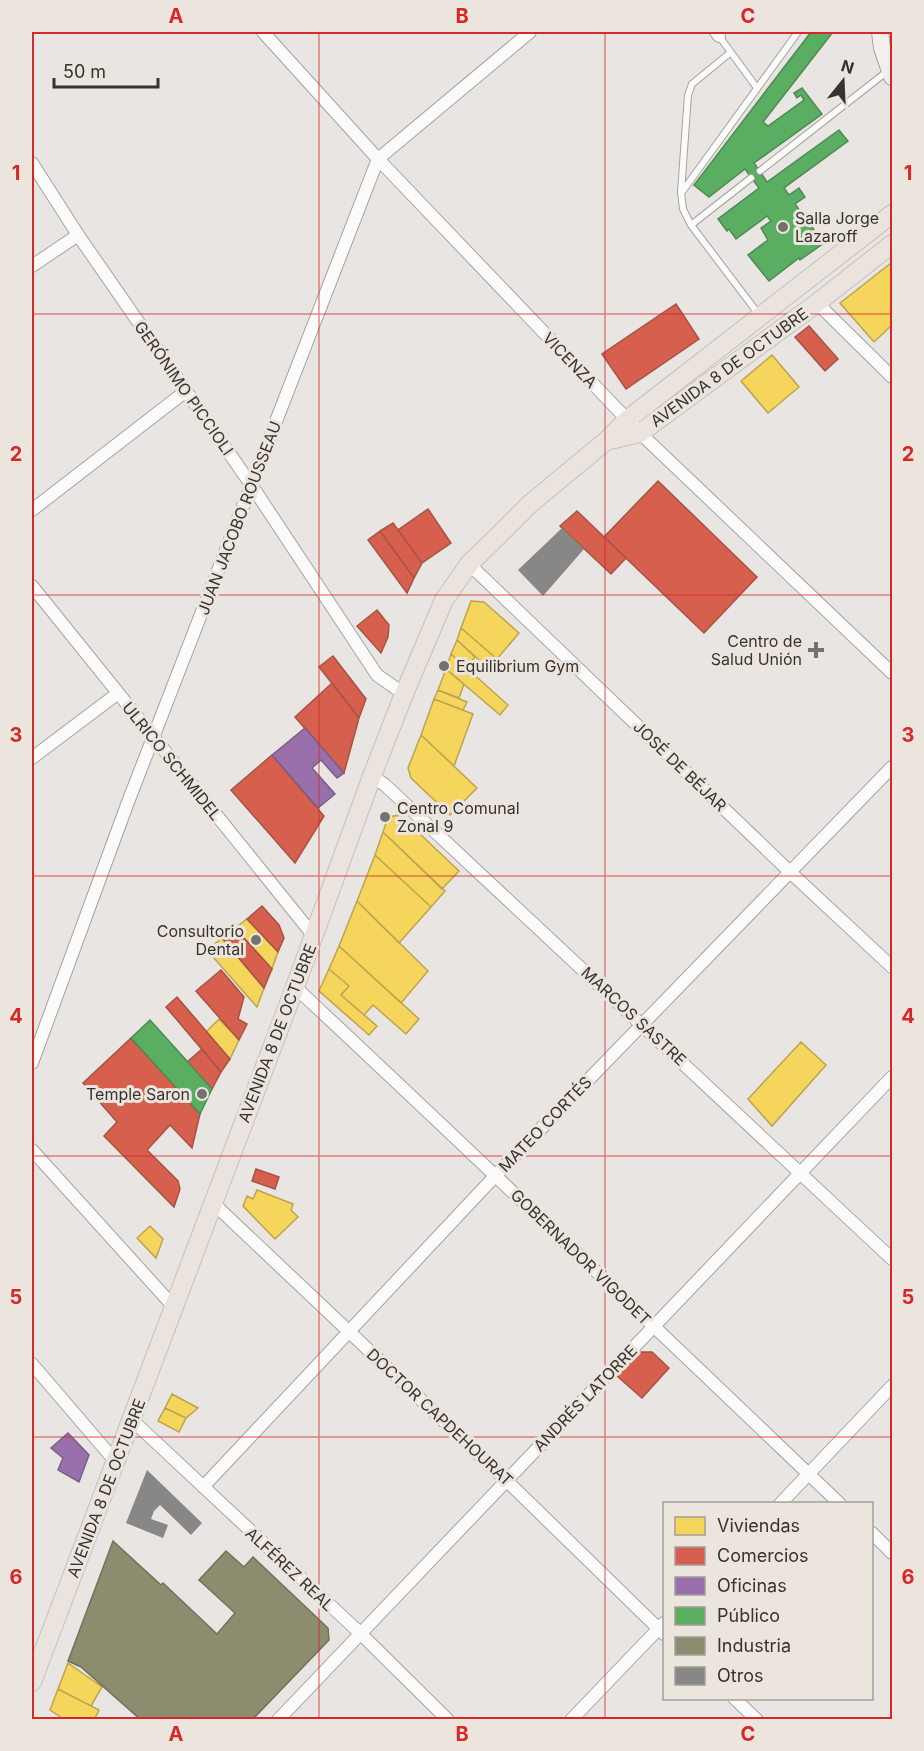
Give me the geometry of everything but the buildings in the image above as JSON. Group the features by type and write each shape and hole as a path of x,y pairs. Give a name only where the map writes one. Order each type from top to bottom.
{"main road":[{"path":"880,32 882,48 892,72"},
{"name":"AVENIDA 8 DE OCTUBRE","path":"634,426 777,302 892,214"},
{"name":"AVENIDA 8 DE OCTUBRE","path":"32,1682 295,987 372,776 444,600 470,564 530,504 606,441 634,426 817,303 892,244"}],"street":[{"name":"VICENZA","path":"263,32 378,159 634,426 892,673"},
{"name":"JUAN JACOBO ROUSSEAU","path":"32,1064 154,738 378,159 530,32"},
{"name":"GERÓNIMO PICCIOLI","path":"32,163 78,235 252,486 377,675 404,694"},
{"path":"32,266 78,235"},
{"path":"817,303 892,377"},
{"path":"32,510 186,391"},
{"name":"JOSÉ DE BÉJAR","path":"470,564 892,967"},
{"name":"ULRICO SCHMIDEL","path":"32,586 314,936"},
{"path":"32,758 117,694"},
{"name":"MATEO CORTÉS","path":"203,1487 496,1175 892,766"},
{"name":"MARCOS SASTRE","path":"372,776 385,785 643,1024 892,1259"},
{"name":"GOBERNADOR VIGODET","path":"295,987 839,1502"},
{"name":"ANDRÉS LATORRE","path":"278,1719 892,1077"},
{"path":"32,1150 174,1307"},
{"name":"DOCTOR CAPDEHOURAT","path":"213,1203 663,1628"},
{"path":"32,1364 116,1462"},
{"path":"781,1502 892,1386"},
{"name":"ALFÉREZ REAL","path":"132,1420 361,1634 448,1719"},
{"path":"873,1534 892,1553"},
{"path":"570,1719 663,1628"},
{"path":"736,1700 757,1719"}],"lane":[{"path":"681,192 798,32"},
{"path":"717,34 757,88"},
{"path":"731,52 692,84 688,95 681,192 683,209 691,225 760,316"},
{"path":"760,171 892,72"},
{"path":"691,225 751,178"}],"place":[{"name":"Salla Jorge Lazaroff","path":"783,227"},
{"name":"Centro de Salud Unión","path":"816,650"},
{"name":"Equilibrium Gym","path":"444,666"},
{"name":"Centro Comunal Zonal 9","path":"385,817"},
{"name":"Consultorio Dental","path":"256,940"},
{"name":"Temple Saron","path":"202,1094"}]}
